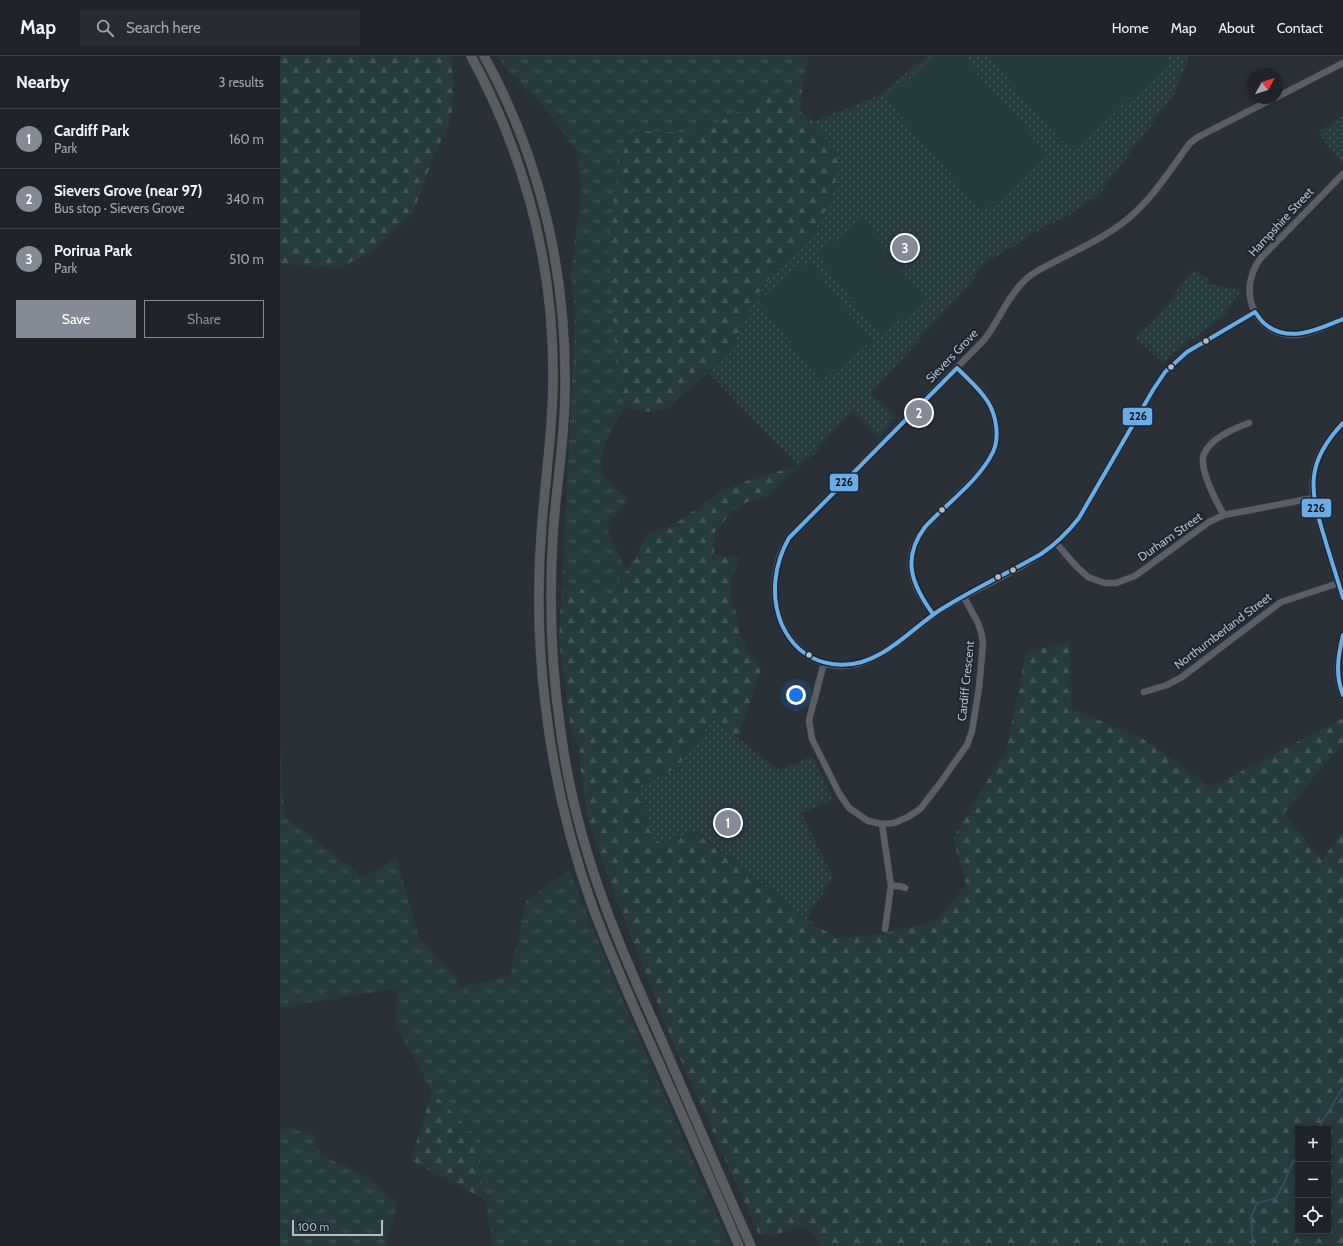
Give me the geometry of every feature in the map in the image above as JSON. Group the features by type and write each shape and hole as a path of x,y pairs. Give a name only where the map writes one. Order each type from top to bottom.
{"highway":[{"path":"471,56 498,110 519,165 536,225 547,283 552,325 553,381 551,433 542,523 539,616 545,703 553,756 562,800 584,882 612,955 740,1246"},
{"path":"484,56 505,95 517,123 540,190 556,259 562,307 565,339 565,395 553,533 551,610 553,657 558,709 574,803 589,858 618,941 751,1246"}],"street":[{"path":"1283,94 1343,63"},
{"name":"Sievers Grove","path":"1255,312 1187,352 1165,372 1153,390 1079,518 1067,533 1041,554 933,614 874,659 863,663 852,665 824,664 809,656 793,642 781,623 776,605 775,584 777,564 782,549 789,538 990,333 1014,292 1024,281 1042,268 1115,229 1133,214 1152,194 1190,143 1198,137 1262,104"},
{"name":"Hampshire Street","path":"1343,174 1300,217 1256,265 1250,278 1249,289 1252,305 1259,318 1269,327 1279,332 1288,334 1304,334 1343,319"},
{"path":"933,614 917,588 913,578 910,561 914,545 918,536 973,479 985,464 993,451 996,437 995,422 990,406 979,390 957,368"},
{"path":"1224,515 1211,490 1203,463 1204,454 1214,441 1249,423"},
{"path":"1343,423 1323,447 1313,476 1313,498 1343,598"},
{"name":"Durham Street","path":"1056,543 1088,577 1104,583 1116,583 1135,576 1209,522 1224,515 1313,498"},
{"name":"Northumberland Street","path":"1144,692 1167,685 1182,677 1281,602 1339,583"},
{"name":"Cardiff Crescent","path":"882,824 894,823 908,817 920,809 963,750 972,731 979,688 983,643 978,623 964,597"},
{"path":"1343,635 1337,664 1339,685 1343,695"},
{"path":"824,664 809,720 812,739 831,779 849,808 868,821 882,824 891,886 885,929"},
{"path":"891,886 906,888"}],"green space":[{"path":"280,56 451,56 454,85 451,120 432,161 413,213 370,253 337,269 280,263"},
{"path":"499,56 808,56 802,90 765,98 697,133 634,131 617,372 625,407 606,442 602,461 602,470 606,478 614,487 629,499 606,526 626,570 612,596 562,585 575,317 571,274 581,189 576,150 549,113 503,65"},
{"path":"927,56 1188,56 1189,58 1173,96 1100,193 1073,213 1044,227 985,264 962,293 871,393 897,418 878,437 852,411 813,455 799,466 709,373 731,353 745,317 763,286 815,232 834,192 839,161 825,136 812,122 878,96"},
{"path":"936,56 962,56 1048,155 983,212 886,99"},
{"path":"988,56 1166,56 1169,59 1168,65 1119,108 1120,109 1072,148 1059,139"},
{"path":"802,90 800,111 823,133 839,161 834,192 815,232 763,286 731,353 667,409 643,412 625,407 617,372 608,242 622,144 634,131 697,133 765,98"},
{"path":"1343,115 1343,164 1318,133"},
{"path":"863,219 925,300 880,335 817,255"},
{"path":"809,261 871,342 820,381 758,300"},
{"path":"1192,270 1208,278 1209,284 1241,290 1225,315 1175,352 1163,363 1136,338 1161,312"},
{"path":"799,466 769,496 760,500 747,502 732,511 715,532 714,554 740,558 731,579 731,598 737,616 740,635 761,671 738,737 714,718 676,768 638,787 653,838 664,845 677,836 697,833 807,919 836,938 880,934 936,921 966,885 953,838 1007,748 1026,652 1070,641 1072,709 1142,738 1211,787 1343,718 1343,743 1284,813 1322,860 1343,833 1343,1246 820,1246 812,1232 802,1226 778,1234 759,1235 672,1040 612,888 588,818 580,763 579,744 571,732 559,639 562,585 612,596 648,534 672,526 723,490 760,476"},
{"path":"714,719 779,770 812,756 833,799 802,814 833,877 807,919 698,832 677,836 664,844 653,838 638,787 676,769"},
{"path":"280,746 284,816 362,877 365,877 396,857 419,937 445,966 451,970 460,987 510,976 526,901 569,870 614,980 730,1246 493,1246 474,1135 432,1092 395,1024 398,988 280,1008"},
{"path":"432,1092 474,1135 484,1199 411,1160"},
{"path":"290,1128 313,1135 321,1156 348,1167 370,1179 398,1203 386,1246 280,1246 280,1130"}],"waterway":[{"path":"1320,1126 1343,1087"},
{"path":"1253,1246 1251,1217 1257,1203 1276,1198 1295,1159"}],"transit line":[{"name":"226","path":"1255,312 1265,324 1274,330 1294,334 1304,333 1324,327 1343,319"},
{"name":"226","path":"957,368 789,538 780,559 775,581 778,614 790,639 800,650 812,658 825,663 839,665 853,664 868,660 890,648 940,610 1041,554 1052,546 1079,518 1153,390 1165,372 1187,352 1255,312"},
{"name":"226","path":"933,614 915,582 911,561 913,550 925,527 962,492 987,463 993,452 997,433 993,413 985,397 978,388 957,368"},
{"name":"226","path":"1343,423 1322,450 1314,476 1315,504 1343,598"},
{"name":"226","path":"1343,635 1338,665 1340,688 1343,695"}],"place":[{"name":"Porirua Park","path":"905,248"},
{"name":"Sievers Grove (near 97)","path":"919,413"},
{"name":"Cardiff Park","path":"728,823"}]}
